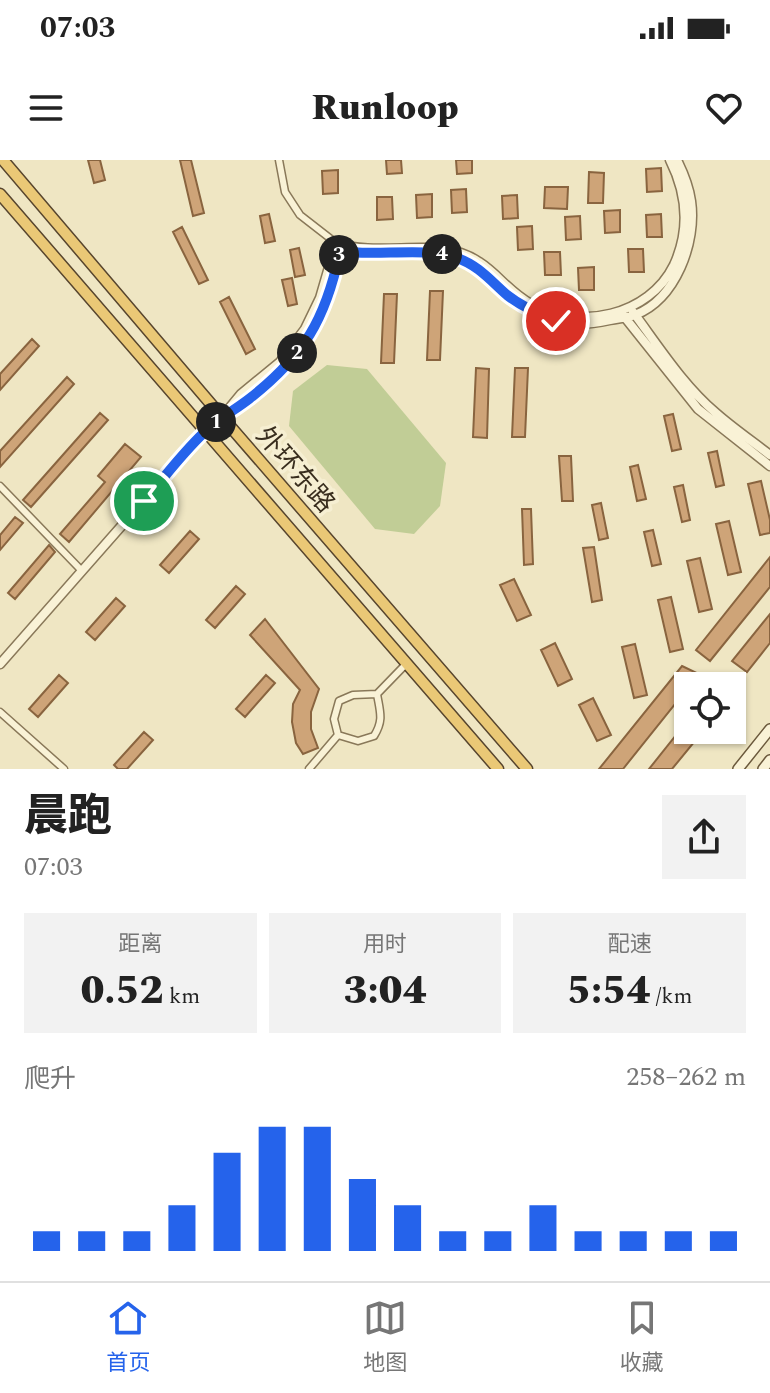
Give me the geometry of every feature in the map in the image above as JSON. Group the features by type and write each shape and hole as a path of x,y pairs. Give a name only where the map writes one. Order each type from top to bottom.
{"highway":[{"name":"外环东路","path":"3,160 527,769"},
{"name":"外环东路","path":"0,194 498,769"}],"main road":[{"path":"738,769 770,729"},
{"path":"763,769 770,760"}],"street":[{"path":"279,160 285,192 300,215 338,247 441,248 461,253 479,262 533,306 577,318 633,311 658,299 670,286 687,251 692,228 691,201 684,173 677,160"},
{"path":"633,311 663,282 681,249 685,229 684,201 679,177 670,160"},
{"path":"0,664 205,431 286,368 312,333 328,300 338,247"},
{"path":"633,311 679,375 701,399 770,455"},
{"path":"622,314 698,409 770,466"},
{"path":"0,486 82,571"},
{"path":"338,735 334,719 339,701 353,695 377,694 407,663"},
{"path":"338,735 358,741 374,736 380,726 381,714 377,694"},
{"path":"0,712 64,769"},
{"path":"309,769 338,735"}],"green space":[{"path":"327,365 367,369 446,463 440,506 414,534 375,529 289,426 293,391"}],"building":[{"path":"88,160 100,160 105,180 94,183"},
{"path":"180,160 191,160 204,213 193,216"},
{"path":"386,160 401,160 402,173 387,174"},
{"path":"456,160 472,160 472,173 457,174"},
{"path":"661,168 662,191 647,192 646,169"},
{"path":"338,170 338,193 323,194 322,171"},
{"path":"589,172 604,173 603,203 588,203"},
{"path":"545,187 568,187 567,209 544,208"},
{"path":"466,189 467,212 452,213 451,190"},
{"path":"432,194 432,217 417,218 416,195"},
{"path":"517,195 518,218 503,219 502,196"},
{"path":"377,197 392,197 393,219 377,220"},
{"path":"620,210 620,232 605,233 604,211"},
{"path":"269,214 275,241 265,243 260,216"},
{"path":"661,214 662,237 647,237 646,215"},
{"path":"580,216 581,239 566,240 565,217"},
{"path":"532,226 533,249 518,250 517,227"},
{"path":"182,227 208,280 199,284 173,232"},
{"path":"299,248 305,275 295,277 290,250"},
{"path":"628,249 643,249 644,272 629,272"},
{"path":"544,252 560,252 561,275 545,275"},
{"path":"594,267 594,290 579,290 578,268"},
{"path":"292,278 297,304 288,306 282,280"},
{"path":"430,291 443,291 440,360 427,360"},
{"path":"384,294 397,294 394,363 381,363"},
{"path":"229,297 255,349 246,354 220,302"},
{"path":"32,339 39,346 0,390 0,374"},
{"path":"476,368 489,369 487,438 473,437"},
{"path":"515,368 528,368 525,437 512,437"},
{"path":"67,377 74,384 0,467 0,451"},
{"path":"100,413 108,420 31,507 23,500"},
{"path":"673,414 681,449 672,451 664,416"},
{"path":"125,444 141,457 69,542 60,534 105,482 98,476"},
{"path":"717,451 724,485 716,487 708,453"},
{"path":"559,456 571,456 573,501 562,501"},
{"path":"638,465 646,499 637,501 630,467"},
{"path":"761,481 770,533 760,535 748,484"},
{"path":"683,485 690,520 682,522 674,487"},
{"path":"601,503 608,538 599,540 592,505"},
{"path":"522,509 531,509 533,564 524,565"},
{"path":"15,517 23,523 0,550 0,535"},
{"path":"729,521 741,572 728,575 716,524"},
{"path":"653,530 661,564 652,566 644,532"},
{"path":"190,531 199,539 169,573 160,565"},
{"path":"49,545 55,552 15,599 8,593"},
{"path":"594,547 602,600 592,602 583,548"},
{"path":"770,557 770,587 710,661 696,650"},
{"path":"700,558 712,609 699,612 687,561"},
{"path":"514,579 531,615 517,621 500,585"},
{"path":"236,586 245,594 215,628 206,620"},
{"path":"671,597 683,649 670,652 658,600"},
{"path":"116,598 125,606 95,640 86,632"},
{"path":"770,614 770,643 747,672 732,661"},
{"path":"265,619 319,689 311,712 311,729 318,748 303,754 296,743 292,722 293,704 300,690 250,635"},
{"path":"555,643 572,679 558,686 541,650"},
{"path":"635,644 647,695 634,698 622,647"},
{"path":"682,666 695,672 677,672"},
{"path":"59,675 68,683 38,717 29,709"},
{"path":"266,675 275,683 245,717 236,709"},
{"path":"674,676 674,705 623,769 599,769"},
{"path":"593,698 611,735 597,741 579,705"},
{"path":"144,732 153,740 127,769 118,769 114,765"},
{"path":"674,738 674,744 693,744 672,769 649,769"}],"route":[{"path":"144,501 205,431 286,368 312,333 328,300 340,251 439,253 459,258 476,267 507,295 532,312 556,321"}]}
